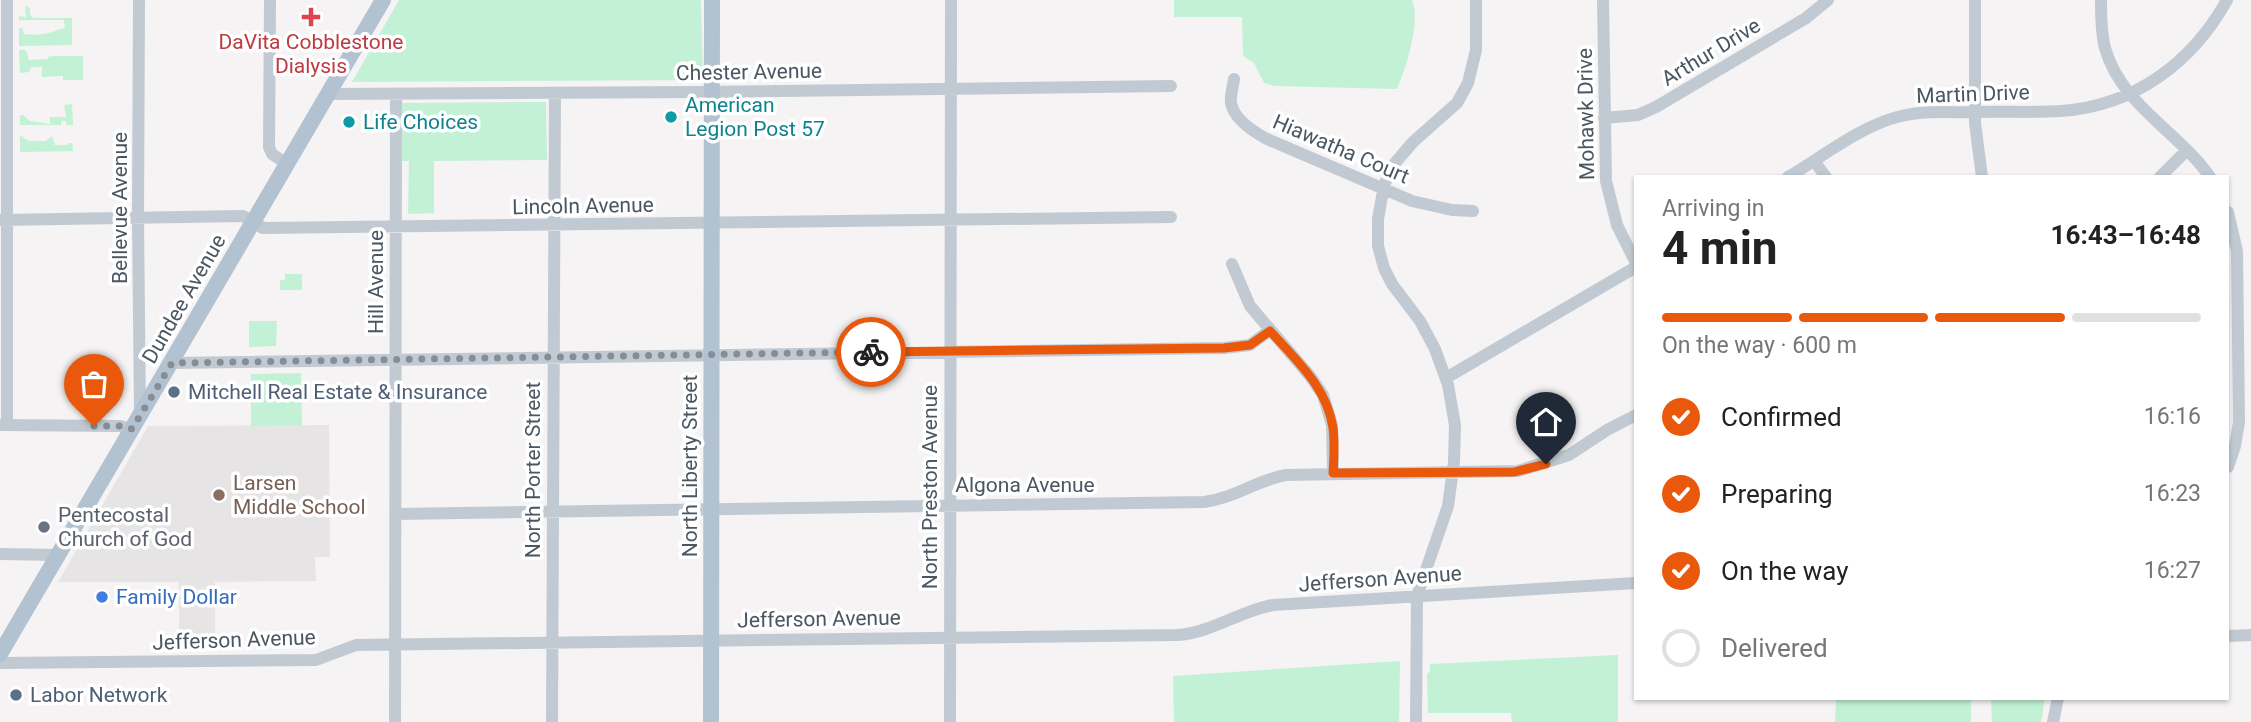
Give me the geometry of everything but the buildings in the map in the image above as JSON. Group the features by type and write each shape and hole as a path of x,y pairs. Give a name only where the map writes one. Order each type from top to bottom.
{"main road":[{"name":"Dundee Avenue","path":"0,654 383,0"},
{"name":"North Liberty Street","path":"711,722 712,0"}],"street":[{"path":"7,0 4,425 120,426 136,423"},
{"name":"Bellevue Avenue","path":"136,423 139,0"},
{"path":"270,0 269,147 272,154 287,164"},
{"name":"North Preston Avenue","path":"950,722 951,0"},
{"path":"1416,722 1417,596 1446,513 1455,425 1446,378 1428,335 1392,284 1382,261 1377,228 1383,188 1390,171 1404,152 1447,113 1464,90 1472,72 1476,55 1476,0"},
{"name":"Mohawk Drive","path":"1604,0 1606,177 1611,205 1634,261"},
{"name":"Arthur Drive","path":"1604,118 1638,115 1656,107 1818,11 1828,0"},
{"path":"1975,0 1975,112 1982,175"},
{"path":"2101,0 2102,29 2107,55 2115,73 2136,102 2187,150 2208,175"},
{"name":"Martin Drive","path":"1791,175 1886,121 1926,112 2063,111 2109,102 2130,94 2174,67 2197,46 2227,0"},
{"name":"Hiawatha Court","path":"1234,79 1232,105 1241,119 1270,141 1430,206 1473,211"},
{"name":"Chester Avenue","path":"328,93 1171,86"},
{"name":"North Porter Street","path":"552,722 555,93"},
{"name":"Hill Avenue","path":"394,722 396,94"},
{"path":"2162,175 2187,150"},
{"path":"1814,162 1824,175"},
{"name":"Lincoln Avenue","path":"4,219 243,216 263,228 1171,217"},
{"path":"2229,216 2237,251 2239,422 2229,464"},
{"path":"1232,264 1248,302 1323,395 1332,425 1333,473"},
{"path":"1446,378 1634,266"},
{"path":"172,363 1227,348 1250,345 1270,331"},
{"name":"Algona Avenue","path":"395,514 1204,502 1230,497 1279,476 1514,472 1569,455 1634,416"},
{"path":"0,554 60,555"},
{"name":"Jefferson Avenue","path":"0,663 316,660 352,645 1188,634 1265,607 1634,583"},
{"path":"2229,636 2251,635"},
{"path":"2053,722 2058,700"}],"shaded area":[{"name":"Larsen Middle School","path":"329,425 330,557 315,557 316,581 215,582 215,650 179,650 179,582 58,582 148,426"}],"green space":[{"path":"399,0 701,0 703,80 352,82"},
{"path":"1174,0 1412,0 1414,32 1397,89 1275,86 1264,83 1254,63 1243,56 1242,17 1174,17"},
{"path":"25,6 30,8 33,18 72,18 72,45 19,46 19,28 22,28 24,34 33,35 65,28 64,20 19,20 19,16 26,17"},
{"path":"19,50 26,50 29,60 48,59 52,56 83,56 83,80 63,80 63,76 42,77 42,67 31,67 29,72 20,73"},
{"path":"546,102 547,160 434,161 434,213 408,214 409,161 402,161 402,103"},
{"path":"72,104 73,125 66,125 66,121 61,121 61,125 20,125 20,115 30,121 50,124 50,117 66,117 64,105"},
{"path":"20,135 29,141 46,141 52,136 55,145 72,143 73,151 20,152"},
{"path":"285,274 302,274 302,290 280,290 280,280 285,280"},
{"path":"249,321 277,321 276,346 249,347"},
{"path":"301,373 302,425 251,426 251,374"},
{"path":"1618,655 1618,722 1512,722 1511,713 1428,713 1427,674 1430,664"},
{"path":"1400,661 1399,722 1174,722 1173,676"},
{"path":"1836,700 1971,700 1971,722 1835,722"},
{"path":"1991,700 2045,700 2041,722 1992,722"}],"way so far":[{"path":"94,426 132,429 172,363 871,352"}],"place":[{"name":"DaVita Cobblestone Dialysis","path":"311,17"},
{"name":"American Legion Post 57","path":"671,117"},
{"name":"Life Choices","path":"349,122"},
{"name":"Mitchell Real Estate & Insurance","path":"174,392"},
{"name":"Larsen Middle School","path":"219,495"},
{"name":"Pentecostal Church of God","path":"44,527"},
{"name":"Family Dollar","path":"102,597"},
{"name":"Labor Network","path":"16,695"}],"route":[{"path":"871,352 1224,348 1250,345 1270,331 1310,376 1323,395 1332,425 1333,473 1514,472 1546,464"}]}
